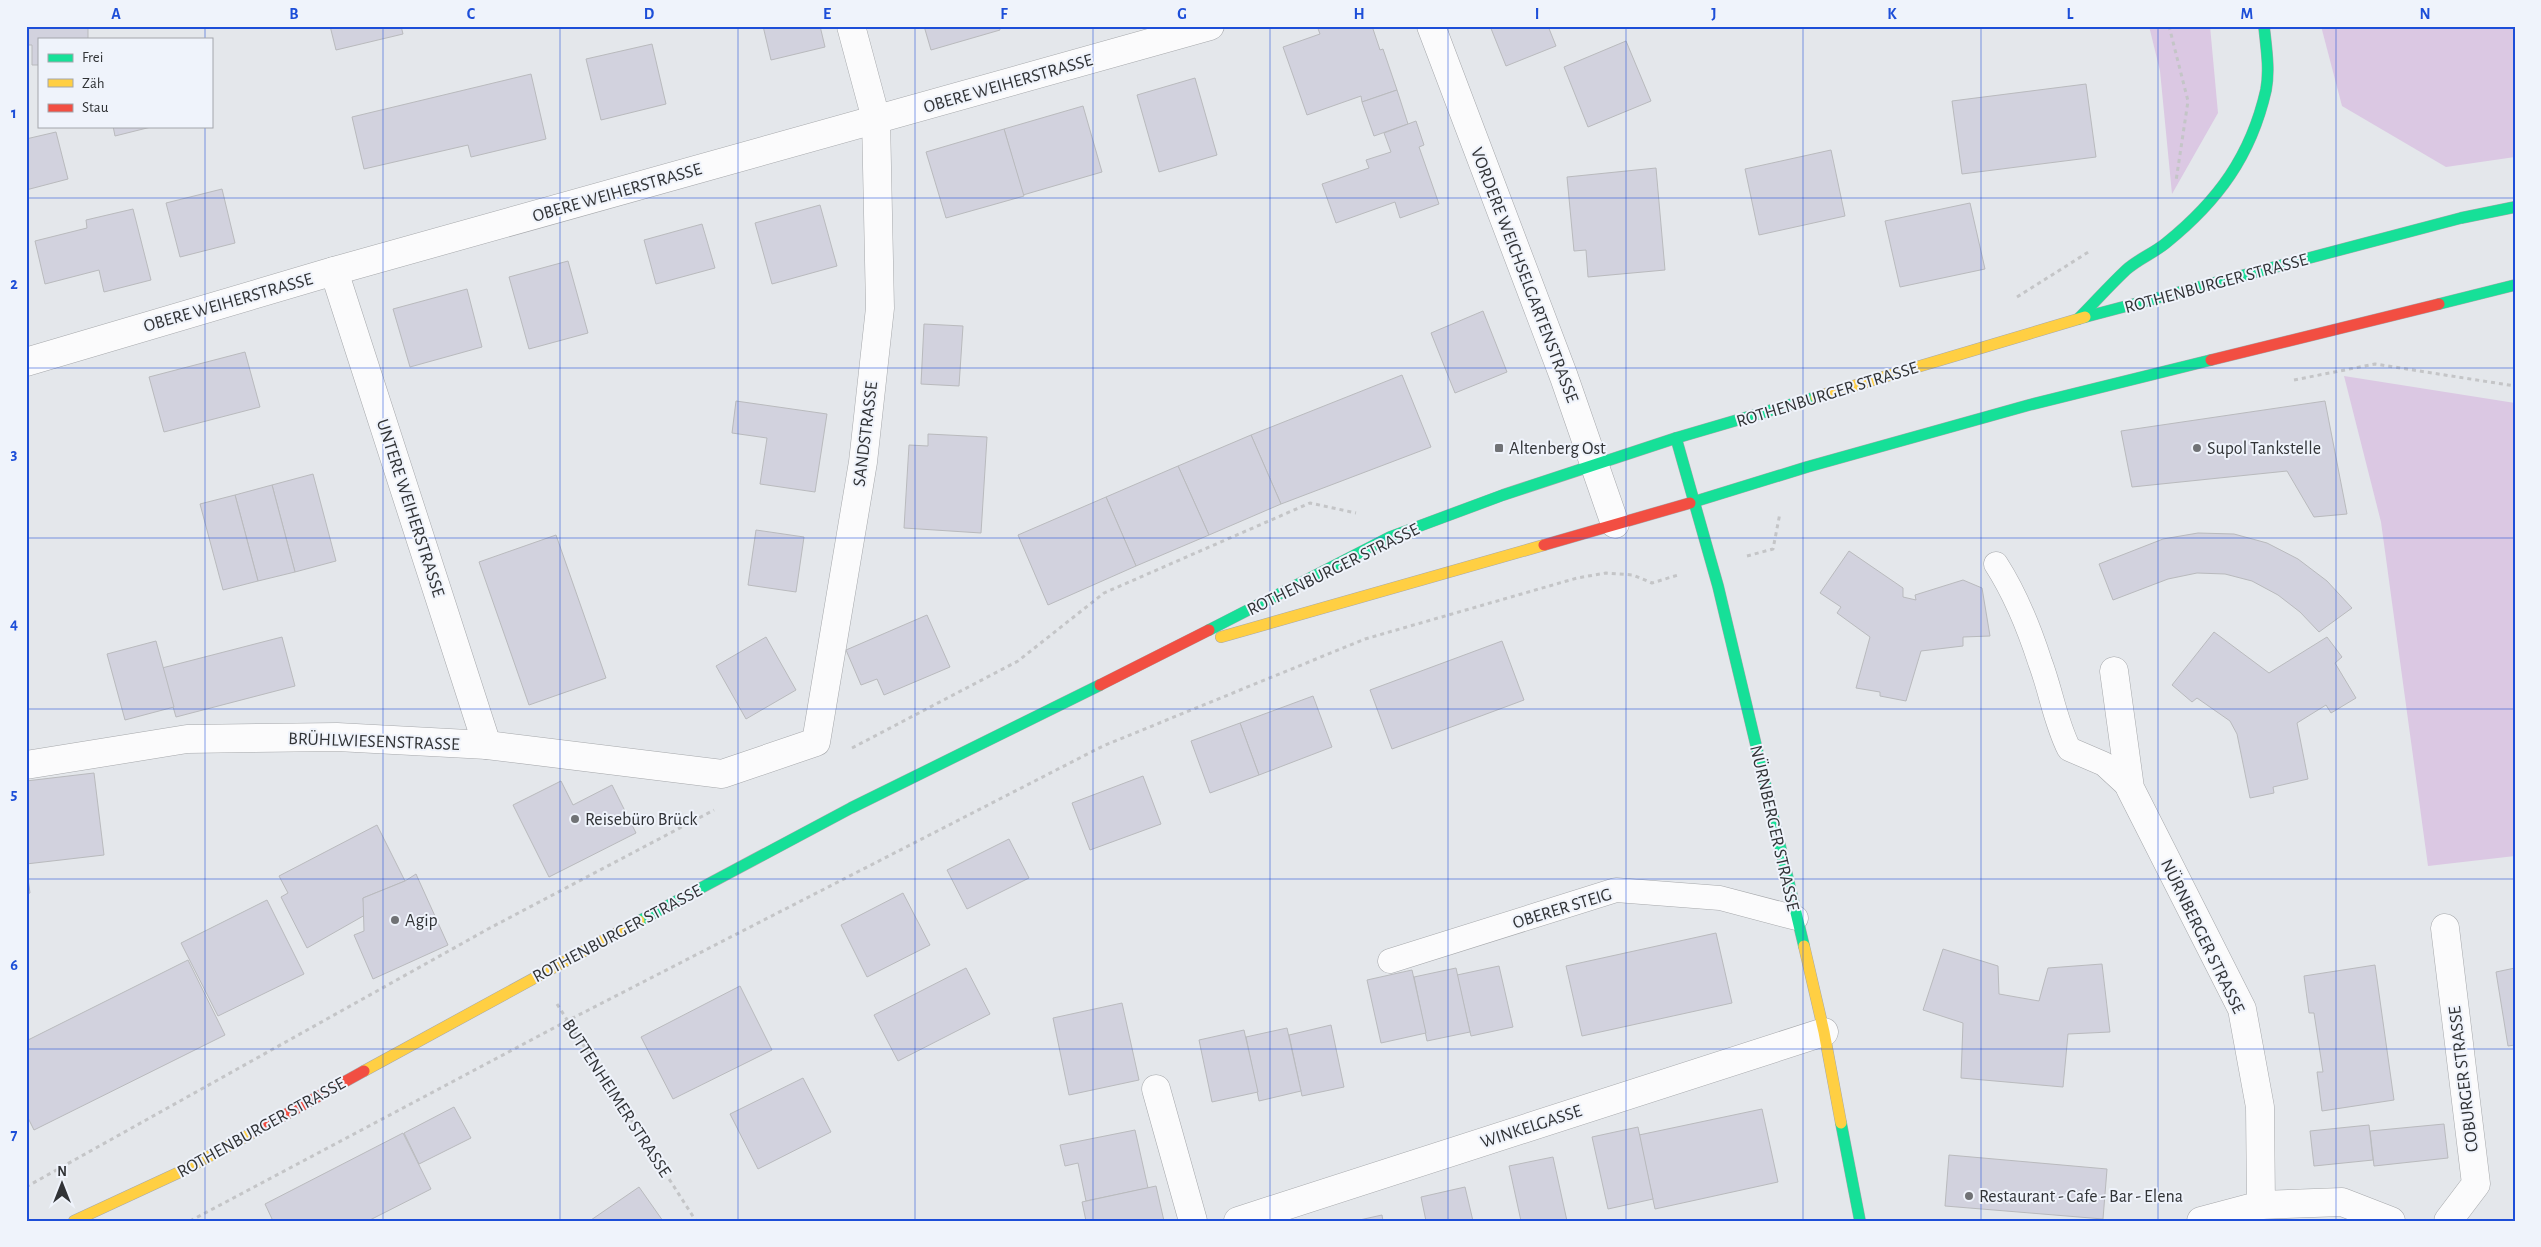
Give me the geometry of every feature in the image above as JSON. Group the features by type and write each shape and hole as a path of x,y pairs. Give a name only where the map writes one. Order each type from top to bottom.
{"main road":[{"path":"2078,318 2127,269 2166,243 2213,199 2234,172 2250,139 2266,89 2264,26"},
{"name":"ROTHENBURGER STRASSE","path":"74,1221 182,1171 540,974 851,808 1164,653 1390,537 1503,495 1676,438 2078,318 2452,221 2515,207"},
{"name":"ROTHENBURGER STRASSE","path":"1164,653 1403,587 1807,467 2029,405 2515,285"},
{"name":"NÜRNBERGER STRASSE","path":"1676,438 1711,566 1824,1032 1860,1221"}],"street":[{"name":"SANDSTRASSE","path":"722,774 816,742 863,462 880,308 876,119 850,26"},
{"name":"OBERE WEIHERSTRASSE","path":"26,362 334,271 1210,26"},
{"name":"VORDERE WEICHSELGARTENSTRASSE","path":"1431,26 1564,377 1615,524"},
{"name":"UNTERE WEIHERSTRASSE","path":"334,271 487,745"},
{"name":"NÜRNBERGER STRASSE","path":"2114,671 2130,788 2242,1009 2260,1107 2261,1205"},
{"name":"BRÜHLWIESENSTRASSE","path":"26,765 187,740 337,737 487,745 722,774"},
{"name":"COBURGER STRASSE","path":"2445,928 2476,1184 2448,1221"},
{"name":"WINKELGASSE","path":"1238,1221 1824,1032"},
{"path":"1156,1089 1193,1221"},
{"path":"2201,1221 2261,1205 2342,1202 2391,1221"}],"lane":[{"path":"1996,564 2013,590 2041,663 2060,730 2069,749 2104,764 2130,788"},
{"name":"OBERER STEIG","path":"1390,961 1616,890 1720,898 1796,918"}],"path":[{"path":"2169,26 2188,101 2175,190"},
{"path":"2007,300 2017,297 2091,251"},
{"path":"2288,381 2374,364 2515,386"},
{"path":"190,1221 567,1020 1102,746 1356,643 1577,578 1606,573 1634,576 1652,583 1773,549 1782,509"},
{"name":"BUTTENHEIMER STRASSE","path":"540,974 567,1020 696,1221"}],"shaded area":[{"path":"2149,26 2210,26 2218,113 2172,194 2160,71"},
{"path":"2321,26 2515,26 2515,157 2446,167 2342,106"},
{"path":"2344,376 2515,403 2515,856 2428,866 2381,522"}],"building":[{"path":"26,26 88,26 88,38 38,38 38,65 32,65 32,45 26,45"},
{"path":"330,26 401,26 403,34 336,50"},
{"path":"763,26 820,26 825,47 771,60"},
{"path":"924,26 999,26 1000,30 931,50"},
{"path":"1317,26 1344,26 1344,28 1372,26 1380,50 1383,49 1397,90 1362,102 1361,96 1307,115 1283,47 1320,34"},
{"path":"1490,26 1548,26 1556,46 1506,66"},
{"path":"1626,41 1651,101 1588,127 1564,67"},
{"path":"652,44 666,104 601,120 586,59"},
{"path":"531,74 546,139 471,157 468,145 364,169 352,117"},
{"path":"1195,78 1217,155 1159,172 1137,95"},
{"path":"2086,84 2096,157 1962,174 1952,101"},
{"path":"1397,90 1408,124 1374,136 1362,102"},
{"path":"1083,106 1102,172 1023,195 1004,129"},
{"path":"1416,121 1424,145 1419,147 1439,204 1400,218 1395,202 1336,223 1322,184 1369,168 1366,160 1391,152 1384,133"},
{"path":"113,128 147,128 115,136"},
{"path":"1004,129 1024,196 946,218 926,152"},
{"path":"56,132 68,179 26,190 26,139"},
{"path":"1831,150 1845,216 1759,235 1745,169"},
{"path":"1656,168 1665,270 1588,277 1586,250 1574,251 1567,177"},
{"path":"222,189 235,243 180,257 166,203"},
{"path":"1970,203 1985,269 1900,287 1885,221"},
{"path":"820,205 837,266 772,284 755,223"},
{"path":"133,209 151,280 104,292 99,270 45,284 35,241 87,228 86,220"},
{"path":"702,224 715,268 656,284 644,240"},
{"path":"568,261 588,333 529,349 509,277"},
{"path":"467,289 482,347 410,367 393,309"},
{"path":"1483,311 1507,372 1455,393 1431,333"},
{"path":"924,324 963,326 959,386 921,384"},
{"path":"245,352 260,407 164,432 149,377"},
{"path":"1402,375 1431,447 1281,504 1251,435"},
{"path":"736,401 827,414 815,492 760,484 767,438 732,433"},
{"path":"2325,401 2347,514 2314,517 2287,471 2132,487 2121,431"},
{"path":"928,434 987,437 981,533 904,528 909,445 928,446"},
{"path":"1251,435 1281,504 1209,535 1178,466"},
{"path":"1178,466 1209,535 1136,566 1106,497"},
{"path":"313,474 336,561 295,572 272,485"},
{"path":"272,485 295,572 258,581 235,495"},
{"path":"235,495 258,581 223,590 200,504"},
{"path":"1106,497 1136,566 1048,605 1018,535"},
{"path":"756,530 804,537 796,592 748,585"},
{"path":"2198,533 2234,534 2267,543 2298,559 2327,581 2352,608 2319,632 2300,612 2278,595 2252,581 2225,574 2197,573 2168,579 2113,600 2099,564 2163,539"},
{"path":"556,535 606,678 529,705 479,562"},
{"path":"1849,551 1903,588 1903,597 1916,600 1915,595 1963,580 1982,588 1990,636 1963,637 1963,646 1921,651 1906,701 1880,696 1880,692 1856,688 1870,637 1837,613 1841,607 1820,593"},
{"path":"927,615 950,667 884,695 877,679 861,685 846,650"},
{"path":"2214,632 2269,673 2327,637 2342,657 2335,663 2356,698 2331,713 2326,705 2297,723 2308,779 2273,787 2274,793 2250,798 2237,734 2230,721 2197,698 2192,702 2172,685"},
{"path":"282,637 295,686 176,717 162,668"},
{"path":"766,637 796,690 746,719 716,666"},
{"path":"156,641 174,707 125,720 107,654"},
{"path":"1502,641 1524,700 1392,749 1370,690"},
{"path":"1313,696 1332,747 1259,775 1240,723"},
{"path":"1240,723 1259,775 1210,793 1191,741"},
{"path":"94,773 104,855 26,864 26,781"},
{"path":"1143,776 1161,824 1090,850 1072,803"},
{"name":"Reisebüro Brück","path":"561,781 573,805 612,785 636,833 549,877 513,805"},
{"path":"377,825 405,881 363,898 365,915 307,948 281,897 288,893 279,876"},
{"path":"1009,839 1029,878 967,909 947,870"},
{"path":"26,864 30,893 26,894"},
{"path":"416,874 448,945 373,979 354,935 364,931 363,898 405,881"},
{"path":"903,893 930,945 867,977 841,925"},
{"path":"267,900 304,974 218,1016 181,943"},
{"path":"1716,933 1732,1003 1582,1036 1566,966"},
{"path":"1943,949 1998,966 1999,994 2039,1001 2048,968 2102,964 2110,1032 2068,1034 2063,1087 1961,1078 1963,1023 1923,1010"},
{"path":"188,960 225,1035 34,1130 26,1114 26,1041"},
{"path":"2375,965 2394,1100 2322,1111 2317,1072 2323,1072 2314,1013 2309,1013 2304,976"},
{"path":"1499,966 1513,1027 1471,1036 1457,975"},
{"path":"966,968 990,1014 898,1061 874,1015"},
{"path":"1456,968 1470,1032 1427,1041 1414,977"},
{"path":"2515,968 2515,1045 2508,1046 2496,972"},
{"path":"1412,970 1426,1033 1381,1043 1367,980"},
{"path":"740,986 772,1050 673,1099 641,1037"},
{"path":"1122,1003 1139,1080 1069,1095 1053,1018"},
{"path":"1331,1025 1344,1087 1302,1096 1289,1035"},
{"path":"1287,1028 1301,1091 1259,1101 1246,1037"},
{"path":"1244,1030 1258,1092 1212,1102 1199,1040"},
{"path":"803,1078 831,1132 758,1169 730,1114"},
{"path":"454,1107 471,1138 419,1164 404,1133"},
{"path":"1762,1109 1778,1182 1655,1209 1639,1135"},
{"path":"2444,1124 2448,1158 2374,1166 2370,1131"},
{"path":"2369,1125 2373,1160 2314,1166 2310,1131"},
{"path":"1638,1127 1653,1199 1608,1209 1592,1137"},
{"path":"1135,1130 1148,1188 1086,1201 1078,1163 1065,1166 1060,1145"},
{"path":"403,1133 431,1189 368,1221 273,1221 265,1204"},
{"path":"1949,1155 2107,1169 2103,1219 1945,1206"},
{"path":"1553,1157 1567,1221 1521,1221 1509,1166"},
{"path":"1156,1186 1164,1221 1086,1221 1082,1202"},
{"path":"639,1187 663,1221 591,1221 591,1220"},
{"path":"1465,1187 1473,1221 1426,1221 1421,1197"},
{"path":"1382,1215 1383,1221 1355,1221"}],"traffic: fast":[{"path":"2078,319 2126,270 2161,247 2185,227 2217,194 2230,176 2251,136 2260,114 2266,90 2268,66 2264,26"},
{"path":"2085,317 2461,218 2515,207"},
{"path":"2439,304 2515,285"},
{"path":"1690,503 1807,467 2029,405 2211,360"},
{"path":"1209,630 1390,537 1503,495 1676,438 1816,397"},
{"path":"1676,438 1718,586 1804,946"},
{"path":"639,921 851,808 1100,685"},
{"path":"1841,1123 1860,1221"}],"traffic: slow":[{"path":"1816,397 2085,317"},
{"path":"1221,637 1544,545"},
{"path":"364,1071 639,921"},
{"path":"1804,946 1824,1032 1841,1123"},
{"path":"74,1221 182,1171 254,1132"}],"traffic: jam":[{"path":"2211,360 2439,304"},
{"path":"1544,545 1690,503"},
{"path":"1100,685 1209,630"},
{"path":"254,1132 364,1071"}],"place":[{"name":"Altenberg Ost","path":"1499,448"},
{"name":"Supol Tankstelle","path":"2197,448"},
{"name":"Reisebüro Brück","path":"575,819"},
{"name":"Agip","path":"395,920"},
{"name":"Restaurant - Cafe - Bar - Elena","path":"1969,1196"}]}
